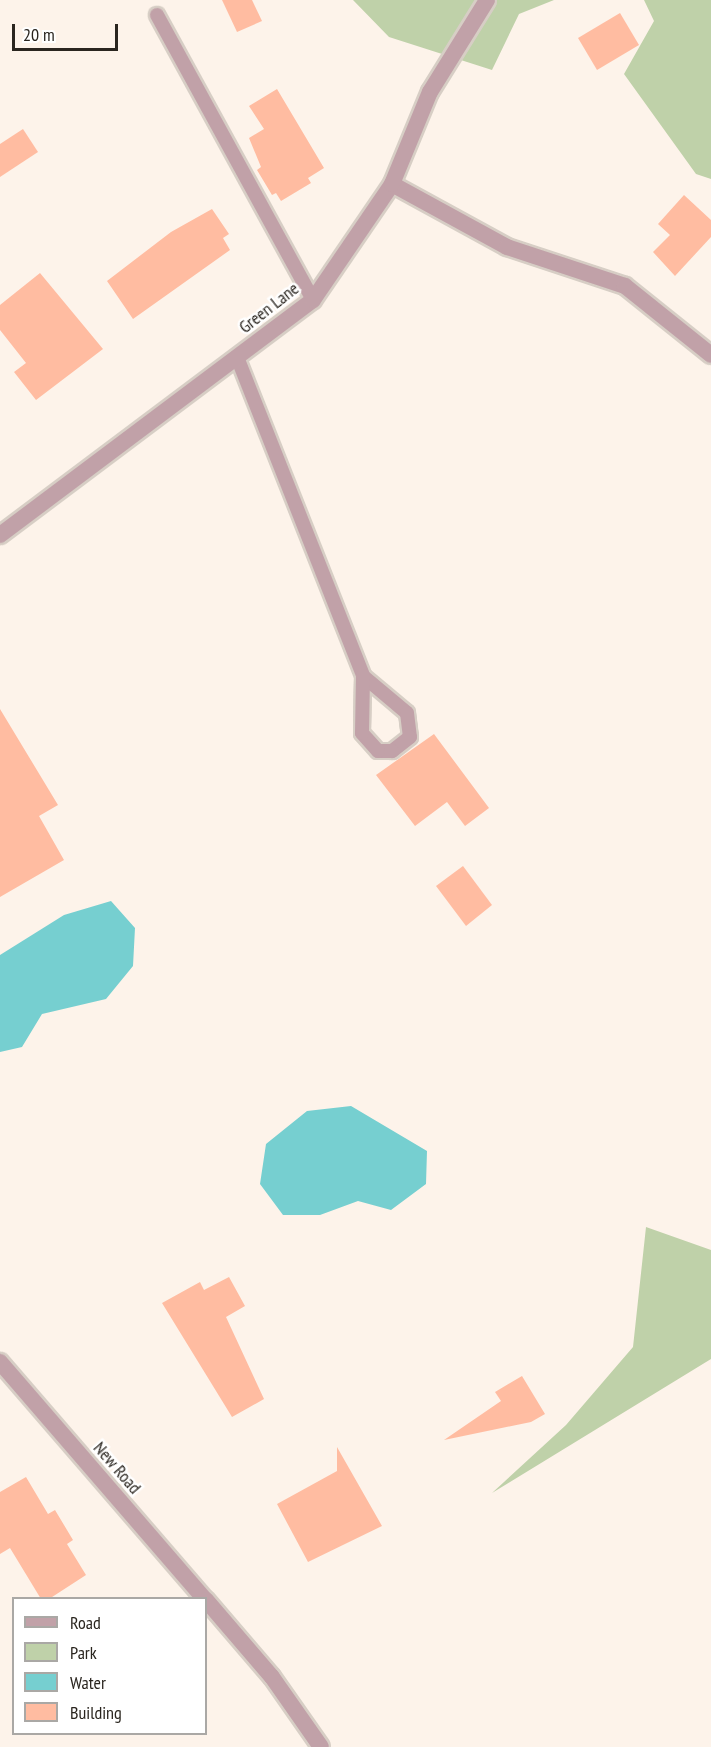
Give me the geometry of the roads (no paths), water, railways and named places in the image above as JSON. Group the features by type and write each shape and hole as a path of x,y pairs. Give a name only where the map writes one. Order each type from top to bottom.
{"street":[{"name":"Green Lane","path":"0,536 313,300 392,184 425,102 487,0"},
{"path":"392,184 507,247 625,286 711,355"},
{"name":"New Road","path":"0,1362 203,1597"},
{"name":"New Road","path":"207,1601 272,1677 321,1747"}],"lane":[{"path":"157,15 313,300"},
{"path":"237,357 363,676 362,733 378,751 392,751 410,737 407,713 363,676"}],"water":[{"path":"111,901 135,928 133,966 106,999 42,1014 22,1047 0,1052 0,955 64,915"},
{"path":"351,1106 427,1151 426,1184 391,1210 358,1201 320,1215 283,1215 260,1184 266,1144 307,1111"}]}
